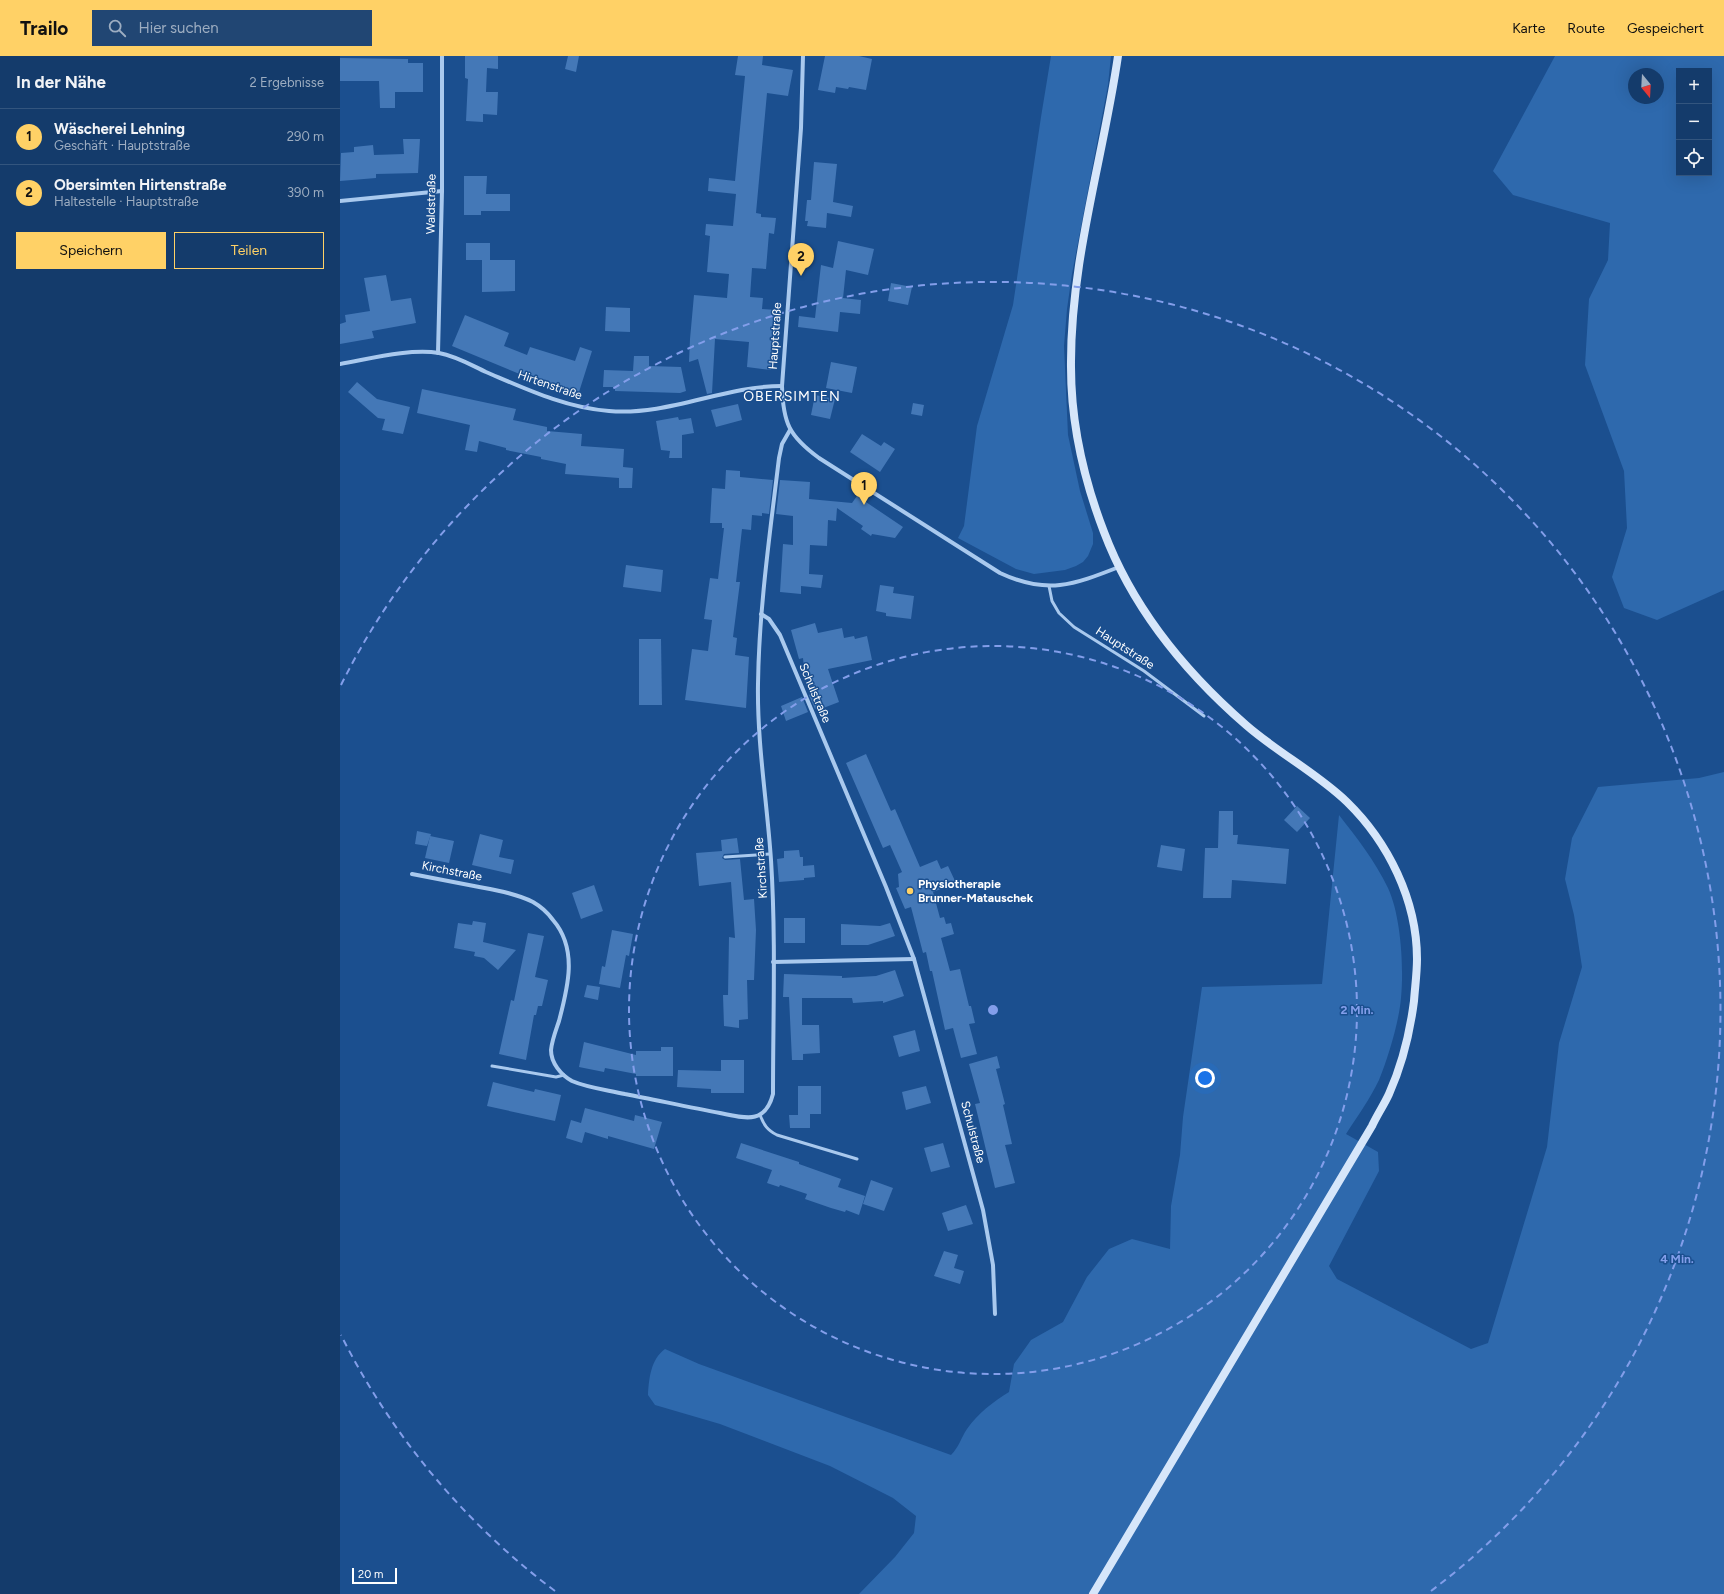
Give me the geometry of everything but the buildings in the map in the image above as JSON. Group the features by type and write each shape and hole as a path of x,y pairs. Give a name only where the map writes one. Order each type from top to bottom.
{"main road":[{"path":"1094,1594 1368,1133 1389,1093 1404,1052 1412,1020 1417,959 1411,911 1403,888 1385,850 1371,828 1347,802 1315,775 1249,728 1193,675 1155,628 1129,587 1098,516 1082,459 1073,402 1071,370 1072,331 1078,275 1118,56"}],"street":[{"name":"Waldstraße","path":"438,353 442,191 442,56"},
{"name":"Hauptstraße","path":"803,56 801,128 782,386 782,401 785,418 790,430 804,446 819,458 1000,574 1016,581 1033,585 1064,585 1079,582 1119,567"},
{"path":"340,201 442,191"},
{"name":"Hirtenstraße","path":"340,364 400,354 438,353 455,357 534,392 559,401 583,408 609,411 632,412 662,408 746,389 763,386 782,386"},
{"path":"761,614 778,458 782,444 790,430"},
{"name":"Kirchstraße","path":"760,1115 765,1112 770,1104 772,1094 774,911 758,716 761,614"},
{"name":"Schulstraße","path":"761,614 769,619 780,635 886,887 914,959 983,1210 993,1265 995,1314"},
{"name":"Kirchstraße","path":"412,874 498,890 520,896 534,902 554,920 566,944 569,959 568,987 551,1051 556,1068 564,1076"},
{"path":"773,962 914,959"},
{"path":"564,1076 583,1085 727,1115 746,1117 760,1115"}],"lane":[{"name":"Hauptstraße","path":"1049,586 1052,601 1059,613 1074,627 1144,671 1204,716"},
{"path":"725,858 770,854"},
{"path":"492,1066 556,1078 564,1076"},
{"path":"760,1115 764,1125 770,1131 857,1159"}],"shaded area":[{"path":"1051,56 1111,56 1108,85 1072,274 1064,346 1068,435 1080,491 1093,533 1093,544 1088,556 1083,562 1076,566 1065,570 1034,574 1016,569 958,538 964,526 977,426 1013,305"},
{"path":"1555,56 1724,56 1724,590 1657,620 1624,608 1612,577 1627,528 1624,471 1585,365 1589,299 1608,260 1610,223 1513,195 1493,171"},
{"path":"1724,772 1724,1594 859,1594 895,1557 914,1533 916,1516 893,1498 830,1466 720,1424 655,1405 648,1395 650,1376 654,1363 660,1353 665,1349 699,1364 951,1455 967,1429 976,1418 1009,1392 1014,1364 1031,1340 1063,1322 1087,1277 1109,1249 1132,1239 1170,1249 1171,1206 1180,1155 1183,1117 1202,987 1322,984 1339,815 1372,859 1388,888 1399,927 1402,957 1402,986 1396,1029 1379,1080 1372,1094 1346,1134 1378,1152 1379,1171 1329,1266 1337,1279 1471,1349 1488,1343 1547,1147 1559,1043 1582,967 1574,915 1565,879 1572,838 1598,787 1699,778"}],"place":[{"name":"Obersimten Hirtenstraße","path":"801,276"},
{"name":"Wäscherei Lehning","path":"864,505"},
{"name":"Physiotherapie Brunner-Matauschek","path":"910,891"}],"district":[{"name":"OBERSIMTEN","path":"792,396"}]}
